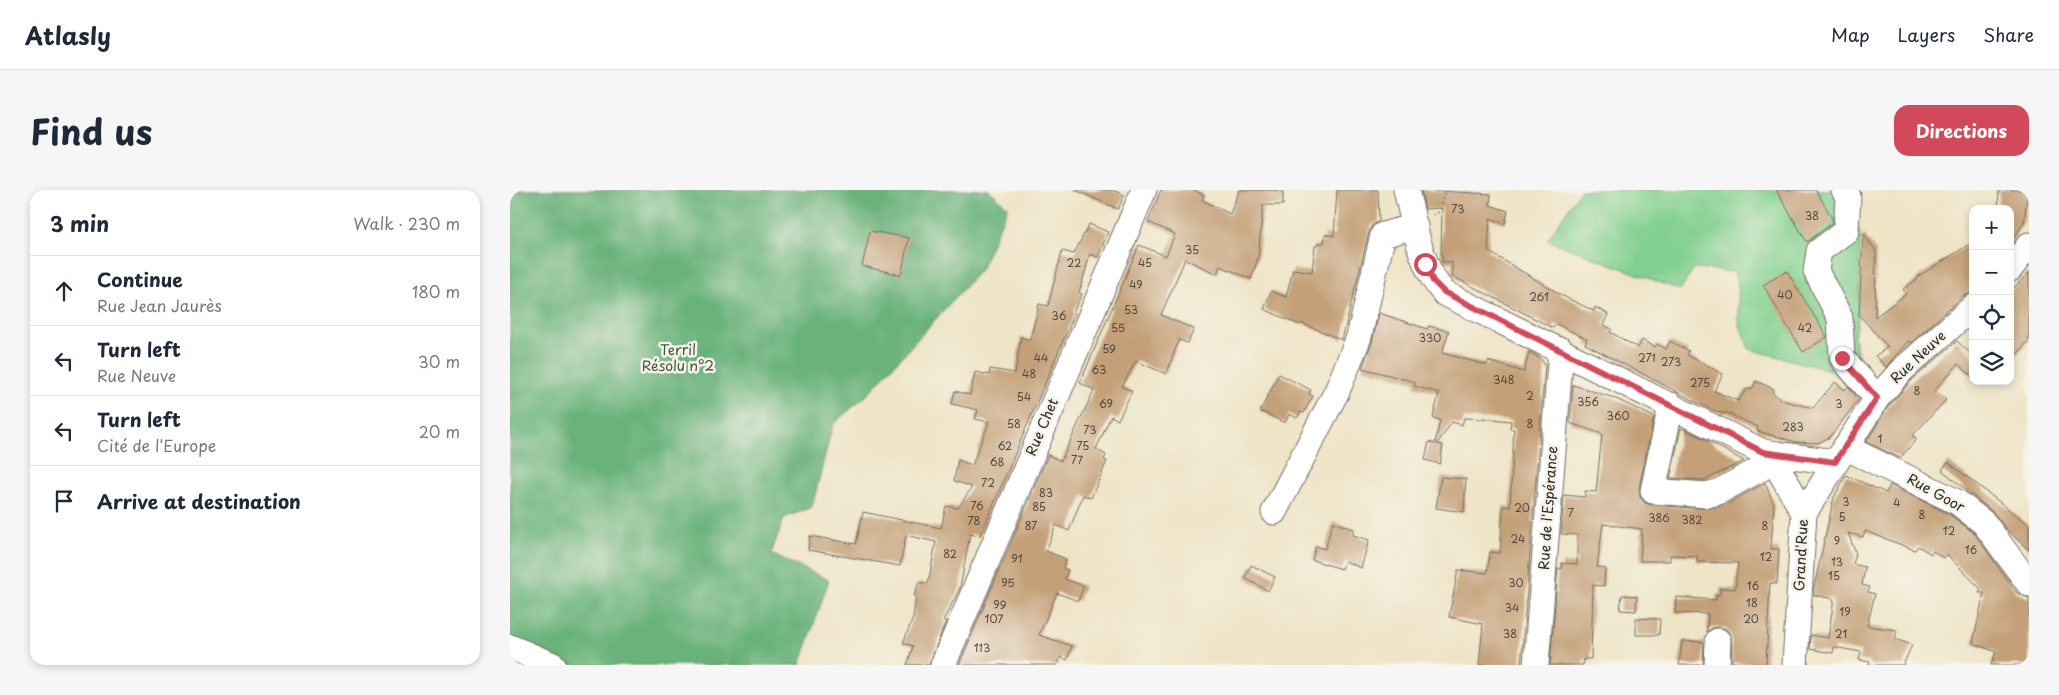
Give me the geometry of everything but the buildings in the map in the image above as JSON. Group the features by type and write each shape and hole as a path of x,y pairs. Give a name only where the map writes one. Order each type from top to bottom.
{"street":[{"name":"Rue Chet","path":"943,665 1144,190"},
{"path":"1406,190 1425,264 1433,281 1444,292 1561,350 1671,405 1767,453 1764,467 1718,492 1706,495 1653,491 1671,405"},
{"path":"1844,190 1848,196 1846,231 1819,251 1816,271 1840,318 1842,358 1877,398"},
{"path":"1274,512 1337,391 1359,337 1383,234 1415,226"},
{"path":"2014,264 2029,245"},
{"name":"Rue Neuve","path":"1804,513 1877,398 1902,370 1969,311"},
{"name":"Rue de l'Espérance","path":"1536,665 1561,350"},
{"name":"Rue Goor","path":"1767,453 1840,454 1957,502 1984,523 2029,584"},
{"name":"Grand'Rue","path":"1767,453 1804,513 1795,665"},
{"path":"1717,665 1718,641"},
{"path":"510,647 553,665"}],"green space":[{"name":"Terril Résolu n°2","path":"510,190 989,190 1008,207 980,270 867,395 833,424 812,507 784,518 771,554 829,580 800,665 549,665 510,647"},
{"path":"1581,190 1854,190 1856,222 1860,235 1859,316 1854,337 1867,400 1829,370 1749,349 1739,323 1738,286 1734,272 1694,268 1680,290 1547,240"}],"route":[{"path":"1425,264 1433,281 1444,292 1770,454 1835,462 1877,398 1842,358"}]}
